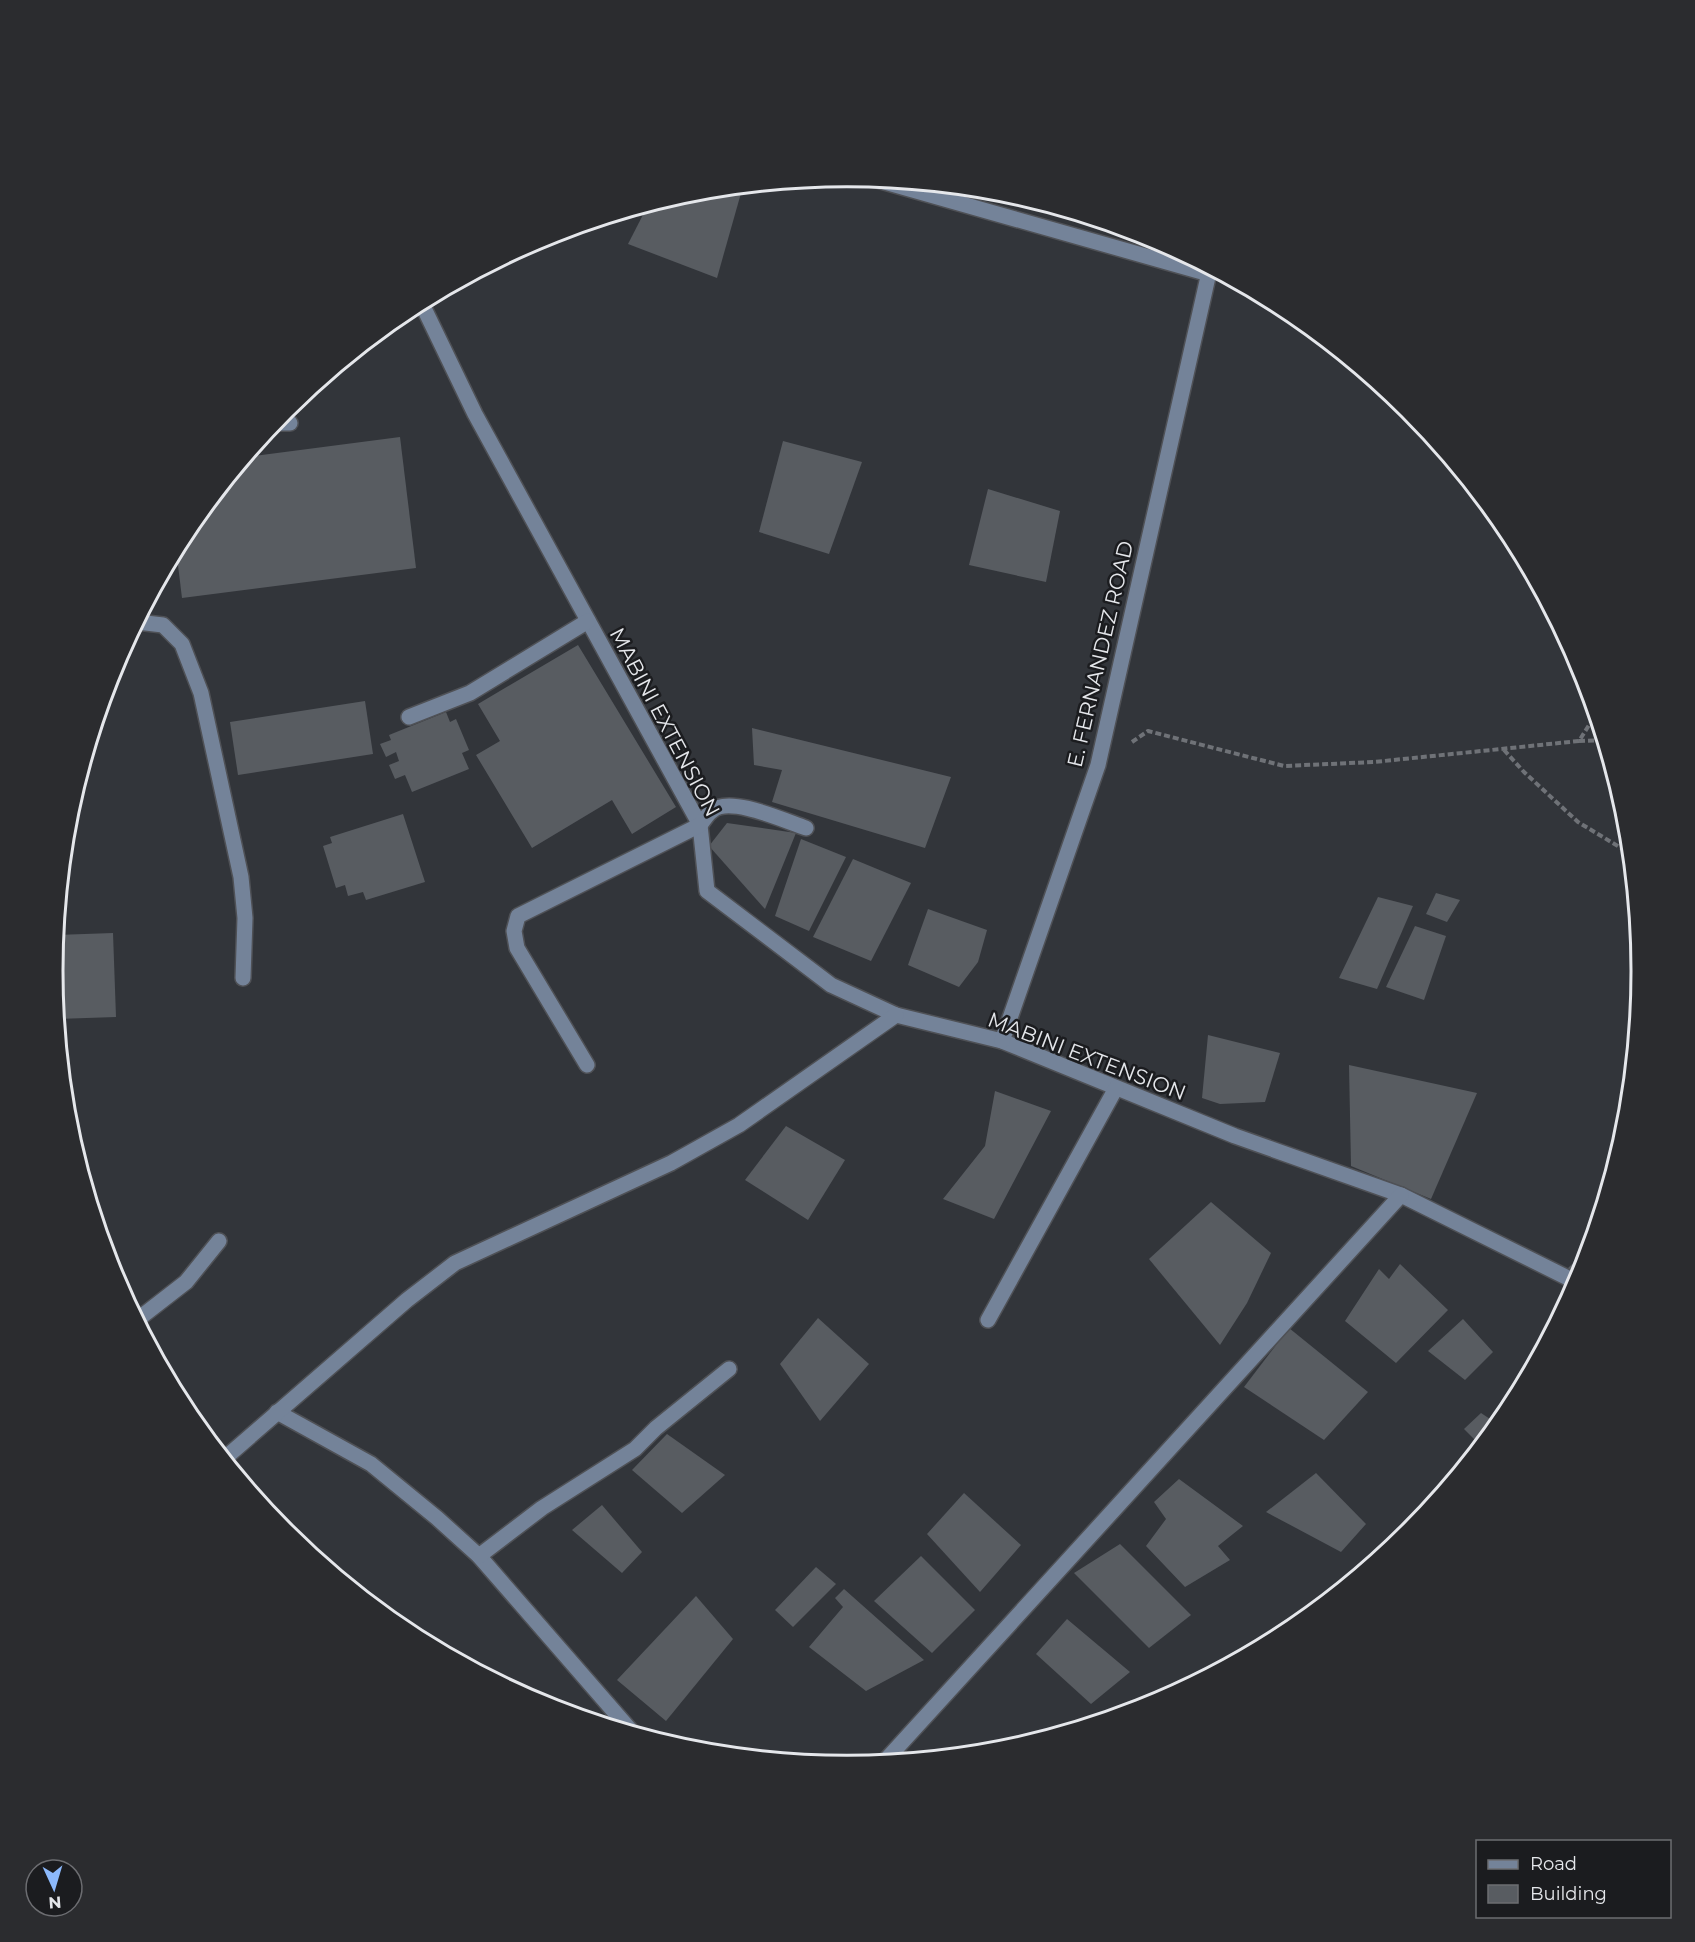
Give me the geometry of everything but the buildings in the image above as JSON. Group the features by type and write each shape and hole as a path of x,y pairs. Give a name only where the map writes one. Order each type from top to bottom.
{"street":[{"path":"911,189 1193,267"},
{"name":"E. FERNANDEZ ROAD","path":"1002,1041 1098,765 1208,275"},
{"name":"MABINI EXTENSION","path":"425,311 475,414 700,825 707,891 831,985 896,1015 1002,1041 1235,1136 1401,1195 1569,1278"},
{"path":"409,717 470,693 588,621"},
{"path":"145,623 164,625 182,644 201,693 241,877 245,918 243,978"},
{"path":"587,1065 517,948 514,931 518,916 700,825 712,809 726,805 739,806 806,828"},
{"path":"229,1454 407,1300 455,1263 671,1163 739,1125 896,1015"},
{"path":"988,1320 1116,1088"},
{"path":"891,1754 1401,1195"},
{"path":"143,1315 186,1282 219,1241"},
{"path":"479,1556 542,1508 635,1449 656,1428 729,1369"},
{"path":"277,1412 371,1464 437,1518 479,1556 624,1723"}],"path":[{"path":"1579,741 1591,722"},
{"path":"1098,765 1148,731 1284,766 1374,762 1597,740"},
{"path":"1504,750 1524,772 1578,822 1622,848"}]}
